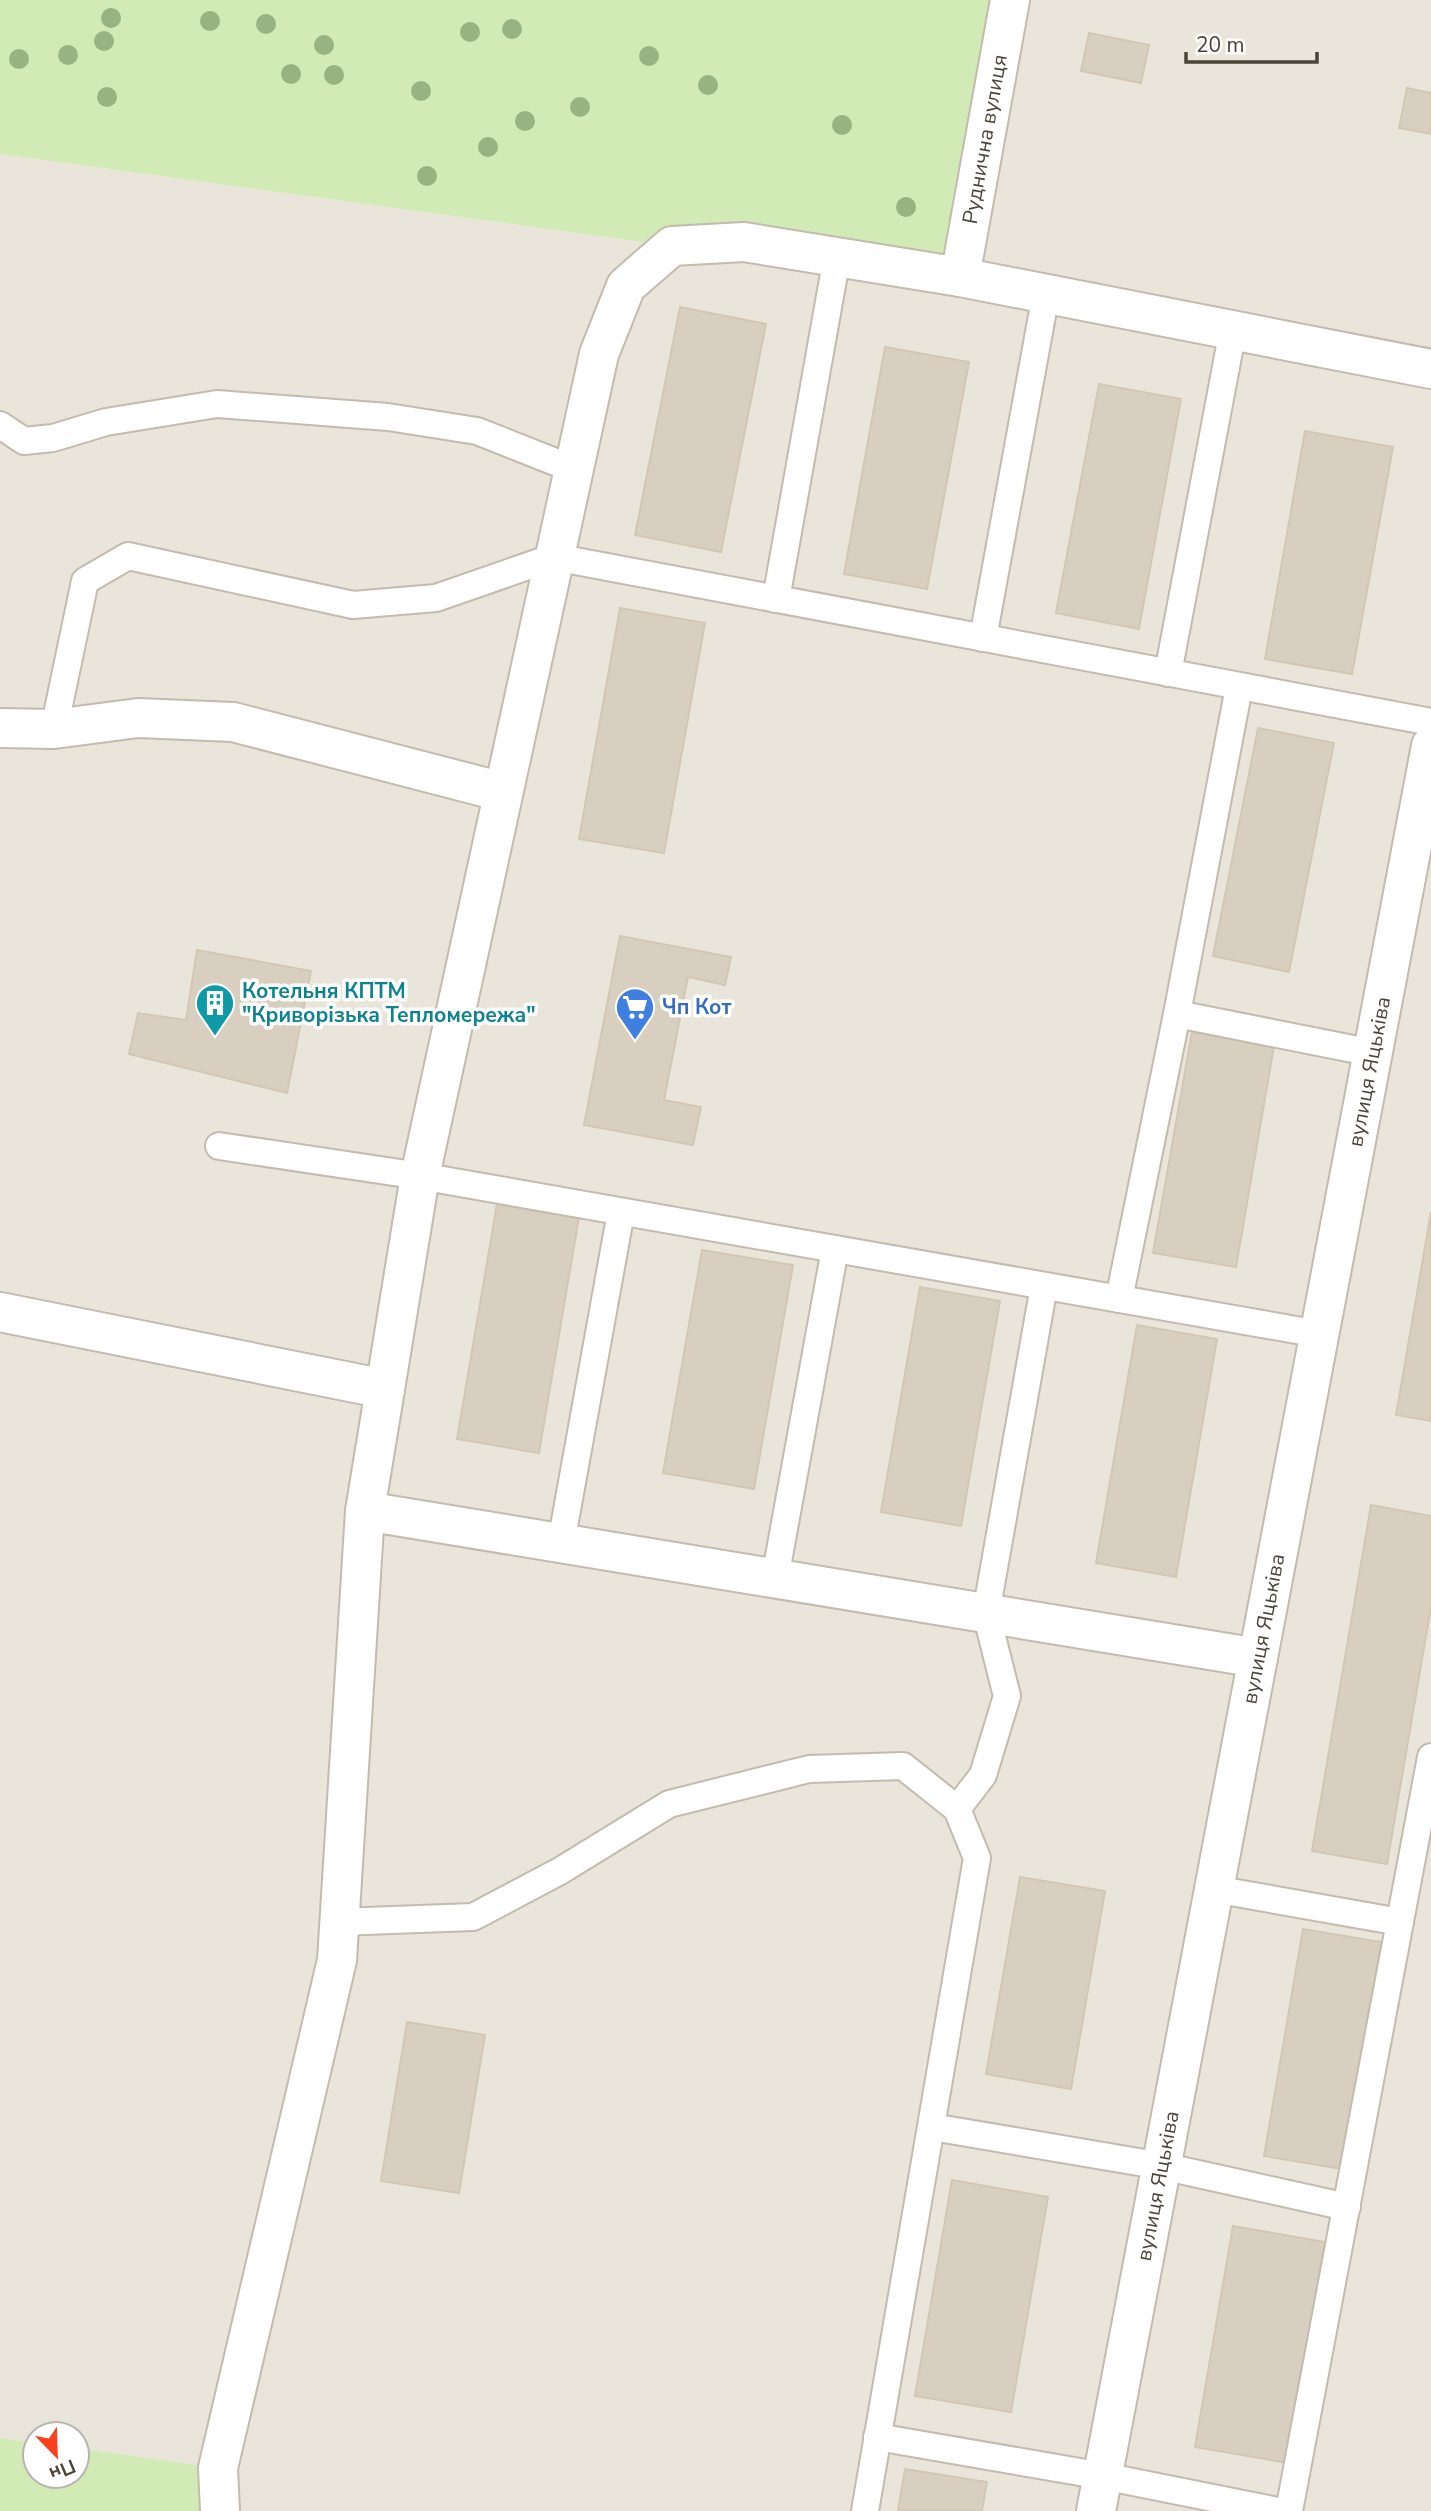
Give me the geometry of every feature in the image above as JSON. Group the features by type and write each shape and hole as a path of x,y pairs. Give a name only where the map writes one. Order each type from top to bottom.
{"street":[{"name":"Руднична вулиця","path":"960,277 1010,0"},
{"path":"220,2511 218,2468 337,1960 365,1511 419,1176 599,354 626,286 672,246 744,242 960,277 1431,369"},
{"path":"0,728 54,729 138,718 233,722 503,792"},
{"name":"вулиця Яцьківа","path":"1099,2493 1431,746"},
{"path":"0,1312 384,1389"},
{"path":"365,1511 1258,1658"}],"lane":[{"path":"776,599 837,257"},
{"path":"983,638 1046,294"},
{"path":"1168,673 1233,331"},
{"path":"0,425 24,441 53,438 106,422 216,404 388,417 477,431 573,469"},
{"path":"54,729 85,581 128,556 353,605 436,598 554,557 1431,722"},
{"path":"1119,1299 1239,687"},
{"path":"1177,1014 1373,1053"},
{"path":"219,1146 419,1176 1319,1335"},
{"path":"561,1543 621,1212"},
{"path":"775,1578 835,1249"},
{"path":"957,1809 983,1775 1007,1696 986,1613 1044,1286"},
{"path":"1289,2511 1431,1757"},
{"path":"339,1922 473,1917 560,1871 669,1804 808,1769 903,1766 957,1809 976,1858 865,2511"},
{"path":"1214,1889 1400,1922"},
{"path":"932,2127 1162,2166 1346,2207"},
{"path":"877,2437 1099,2493 1278,2511"}],"shaded area":[{"path":"1010,0 1431,0 1431,2511 220,2511 218,2468 91,2450 91,2420 21,2420 21,2441 0,2438 0,154 672,246"}],"green space":[{"path":"0,0 1010,0 960,277 672,246 0,154"},
{"path":"0,2438 21,2441 21,2490 91,2490 91,2450 218,2468 220,2511 0,2511"}],"building":[{"path":"1089,33 1149,45 1141,83 1081,71"},
{"path":"1407,88 1431,93 1431,134 1399,128"},
{"path":"680,307 766,324 721,552 635,535"},
{"path":"885,347 969,362 927,589 844,574"},
{"path":"1099,384 1181,399 1139,629 1056,613"},
{"path":"1305,431 1393,447 1352,674 1265,659"},
{"path":"620,608 705,623 664,853 579,839"},
{"path":"1258,728 1334,743 1289,972 1213,956"},
{"path":"620,936 731,957 725,985 688,977 664,1100 701,1107 693,1145 584,1125"},
{"name":"Котельня КПТМ \"Криворізька Тепломережа\"","path":"197,950 311,971 287,1093 129,1054 138,1013 186,1020"},
{"path":"1192,1032 1274,1046 1236,1267 1153,1253"},
{"path":"497,1204 579,1217 539,1453 457,1439"},
{"path":"1431,1212 1431,1421 1396,1415"},
{"path":"702,1250 793,1265 754,1489 663,1473"},
{"path":"920,1287 1000,1301 961,1526 881,1512"},
{"path":"1137,1325 1217,1339 1176,1577 1096,1563"},
{"path":"1371,1505 1431,1516 1431,1607 1387,1864 1312,1851"},
{"path":"1020,1877 1105,1891 1071,2089 986,2074"},
{"path":"1303,1929 1381,1942 1342,2169 1264,2156"},
{"path":"407,2022 485,2035 459,2193 381,2181"},
{"path":"952,2180 1048,2197 1011,2412 915,2396"},
{"path":"1233,2226 1325,2242 1288,2463 1195,2447"},
{"path":"905,2469 987,2482 982,2511 898,2511"}],"place":[{"name":"Котельня КПТМ \"Криворізька Тепломережа\"","path":"215,1037"},
{"name":"Чп Кот","path":"635,1041"}]}
